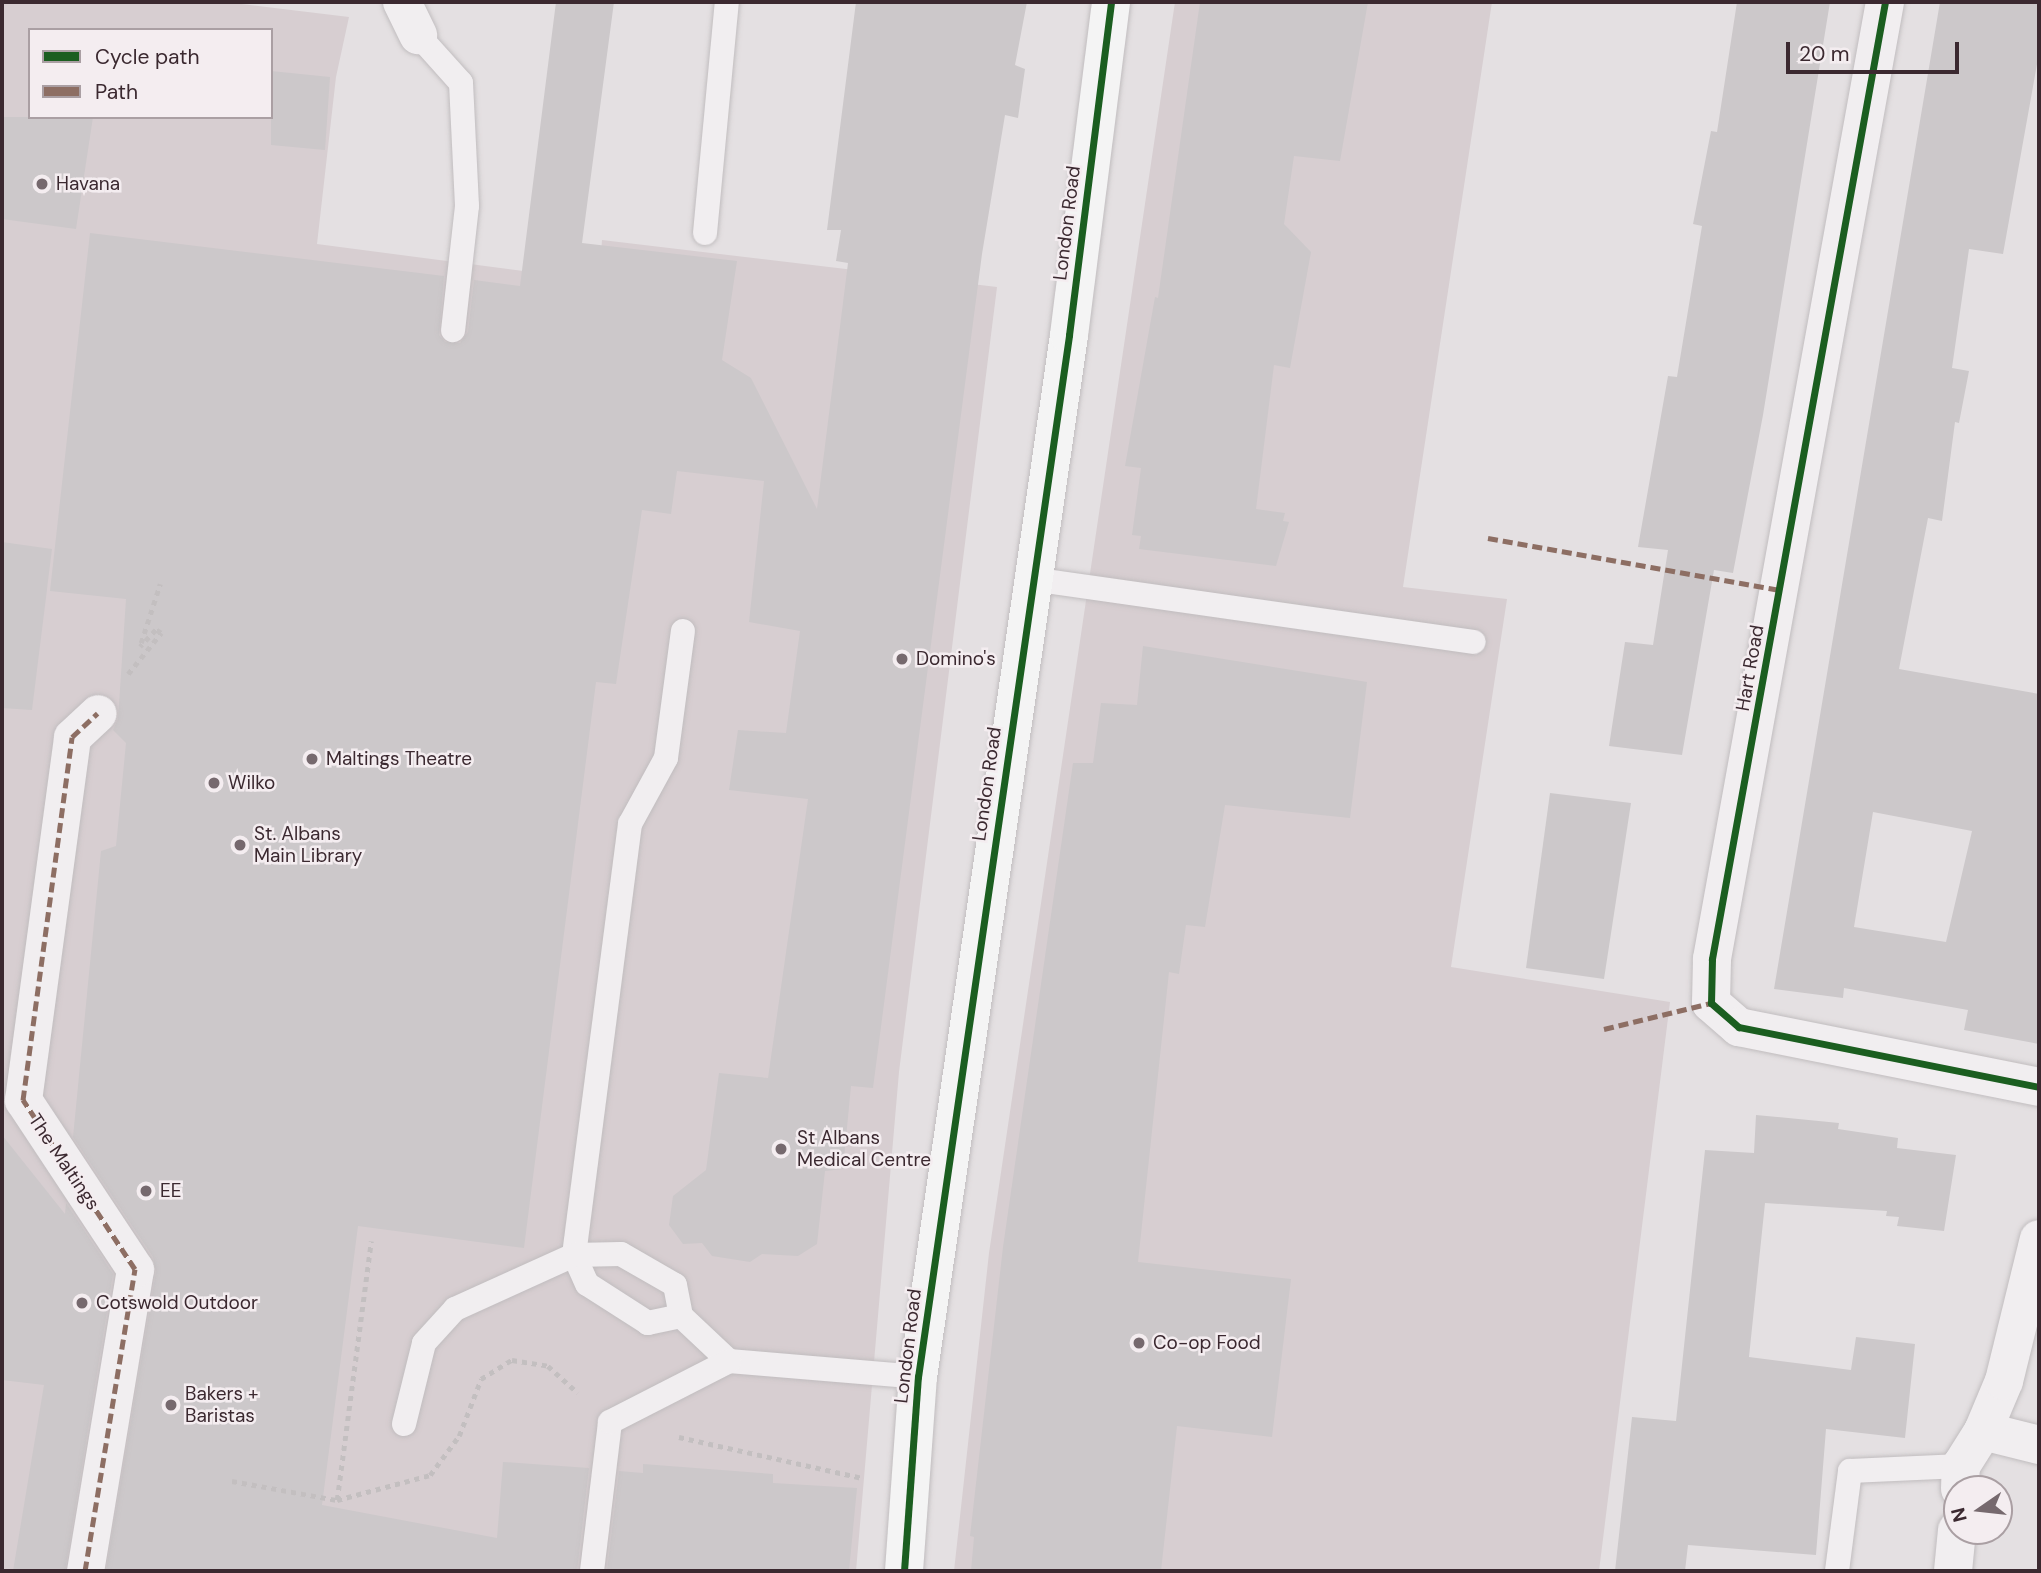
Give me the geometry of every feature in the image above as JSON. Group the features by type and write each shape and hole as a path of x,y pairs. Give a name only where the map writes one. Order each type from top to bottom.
{"main road":[{"name":"London Road","path":"904,1571 918,1377 1111,2"}],"street":[{"name":"Hart Road","path":"1885,2 1712,959 1711,1003 1739,1027 2039,1087"},
{"name":"The Maltings","path":"85,1571 135,1269 23,1100 72,737 98,713"},
{"path":"1962,1475 2004,1381 2039,1239"},
{"path":"1983,1431 2039,1445"},
{"path":"1953,1571 1956,1545"}],"lane":[{"path":"705,233 727,2"},
{"path":"410,18 461,83 467,206 453,330"},
{"path":"1032,579 1474,642"},
{"path":"681,1316 648,1323 587,1284 574,1255 630,824 667,758 683,631"},
{"path":"404,1424 424,1343 455,1309 574,1255 621,1254 675,1284 681,1316 729,1361"},
{"path":"592,1571 610,1422 729,1361 918,1377"},
{"path":"1837,1571 1850,1471 1943,1476"}],"path":[{"path":"142,654 161,633 156,630 140,647 160,584"},
{"path":"337,1500 371,1241"},
{"path":"232,1481 337,1500 430,1475 459,1436 481,1379 512,1360 548,1366"},
{"path":"610,1422 910,1489"}],"shaded area":[{"path":"2,2 225,2 349,17 336,77 317,244 599,281 602,240 997,287 899,1072 856,1571 2,1571"},
{"path":"1175,2 1492,2 1403,587 1507,599 1451,967 1670,1002 1599,1571 954,1571 989,1253"}],"building":[{"path":"556,2 614,2 582,243 737,261 722,360 751,378 817,509 848,263 836,261 841,230 827,230 856,2 1027,2 1015,65 1025,69 1018,118 1005,115 982,254 873,1088 851,1086 843,1169 825,1171 817,1244 798,1256 762,1254 750,1262 712,1256 702,1243 683,1244 669,1225 673,1196 706,1170 719,1073 768,1078 808,799 729,790 738,730 786,733 800,631 749,622 764,481 677,471 671,514 642,510 616,684 596,682 524,1248 358,1226 322,1505 497,1538 503,1462 589,1468 577,1571 106,1571 156,1272 153,1257 73,1137 101,851 116,846 126,743 113,730 118,719 126,599 50,591 90,233 444,276 439,335 445,342 460,343 468,332 474,280 520,286"},
{"path":"1200,2 1368,2 1340,161 1294,156 1284,224 1311,252 1290,368 1274,365 1256,509 1285,513 1283,521 1289,522 1276,566 1139,549 1141,536 1132,535 1141,468 1125,466 1155,297 1158,298"},
{"path":"1737,2 1830,2 1763,415 1733,573 1714,570 1682,755 1609,746 1625,642 1653,645 1668,550 1638,547 1668,376 1677,377 1702,226 1693,224 1711,131 1717,132"},
{"path":"1940,2 2039,2 2039,53 2003,254 1969,249 1952,368 1969,371 1959,423 1955,422 1942,521 1928,518 1899,669 2039,694 2039,1044 1964,1030 1968,1010 1844,988 1843,998 1774,989","holes":["1873,812 1972,831 1946,942 1854,927"]},
{"path":"273,71 330,77 325,150 271,145"},
{"name":"Havana","path":"2,117 93,119 76,229 2,219"},
{"path":"2,542 52,549 32,710 2,708"},
{"path":"1143,646 1367,682 1350,818 1225,805 1205,927 1186,925 1179,974 1169,972 1138,1262 1291,1279 1272,1437 1177,1426 1161,1571 971,1571 974,1537 970,1536 1003,1247 1073,763 1093,763 1101,703 1137,705"},
{"path":"1550,793 1631,803 1604,979 1526,968"},
{"path":"1756,1115 1839,1123 1838,1129 1898,1138 1897,1148 1956,1155 1944,1231 1897,1226 1899,1217 1886,1216 1887,1211 1765,1203 1749,1357 1851,1370 1856,1337 1915,1344 1905,1438 1826,1429 1816,1555 1688,1545 1685,1571 1615,1571 1632,1417 1676,1421 1705,1150 1754,1153"},
{"path":"2,1135 65,1214 66,1203 113,1274 65,1571 13,1571 44,1385 2,1380"},
{"path":"643,1464 773,1474 773,1483 857,1488 849,1571 607,1571 619,1471 643,1473"}],"marked path":[{"path":"1488,538 1781,590"},
{"path":"85,1571 135,1269 23,1100 72,737 98,713"},
{"path":"1604,1029 1711,1003"}],"cycle path":[{"path":"904,1571 918,1377 1069,335 1111,2"},
{"path":"1885,2 1712,959 1711,1003 1739,1027 2039,1087"}],"place":[{"name":"Havana","path":"42,184"},
{"name":"Domino's","path":"902,659"},
{"name":"Maltings Theatre","path":"312,759"},
{"name":"Wilko","path":"214,783"},
{"name":"St. Albans Main Library","path":"240,845"},
{"name":"St Albans Medical Centre","path":"781,1149"},
{"name":"EE","path":"146,1191"},
{"name":"Cotswold Outdoor","path":"82,1303"},
{"name":"Co-op Food","path":"1139,1343"},
{"name":"Bakers + Baristas","path":"171,1405"}]}
